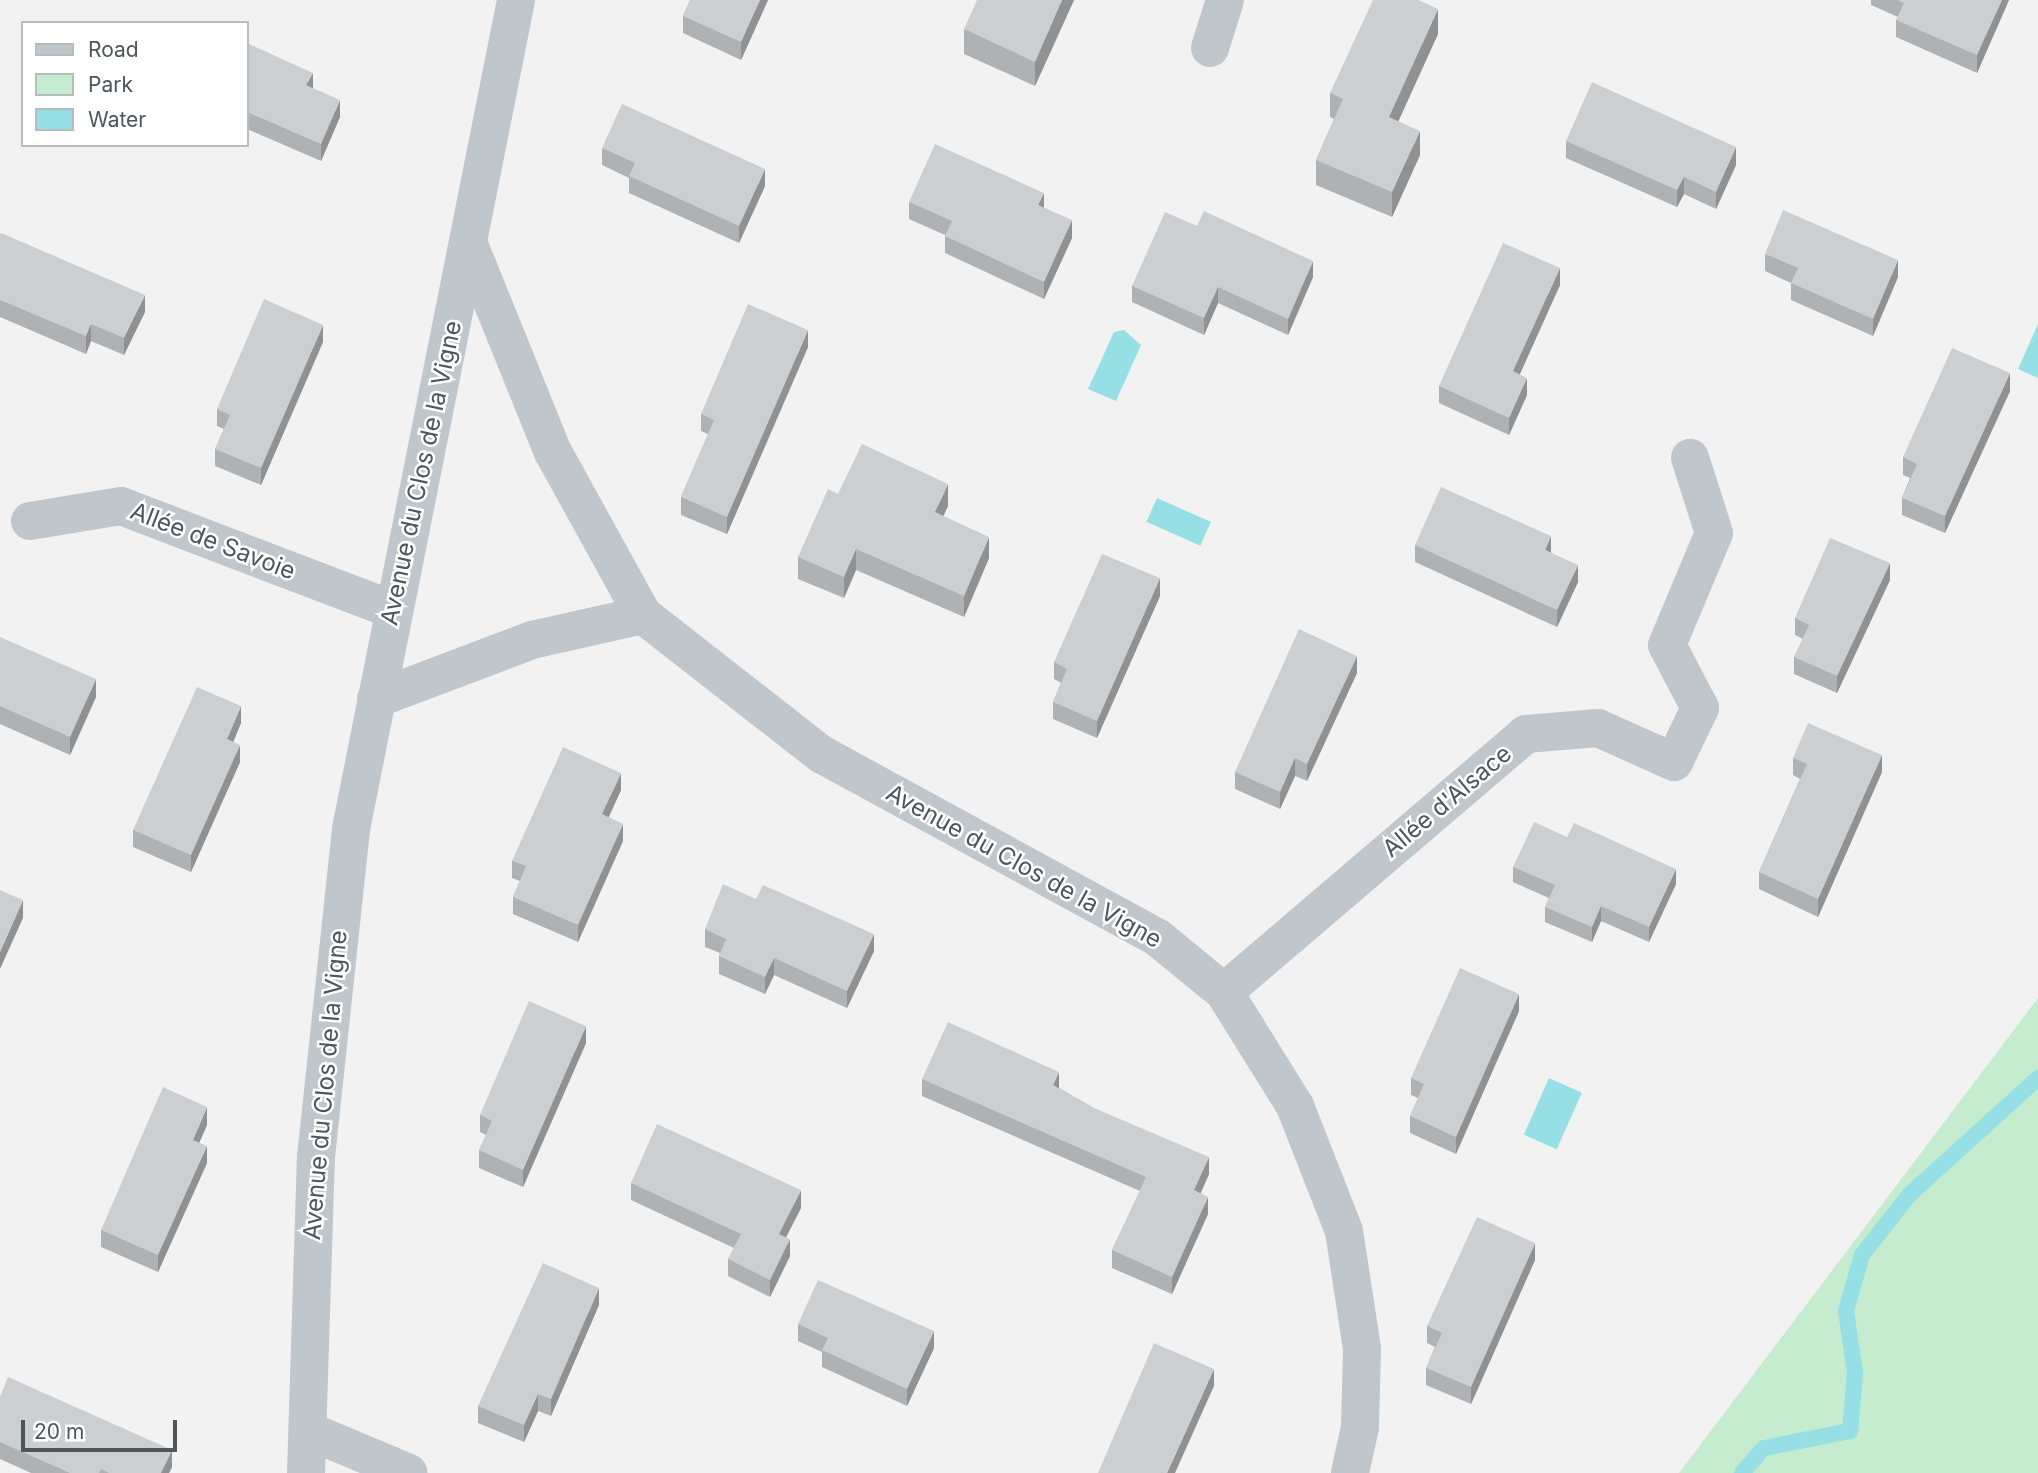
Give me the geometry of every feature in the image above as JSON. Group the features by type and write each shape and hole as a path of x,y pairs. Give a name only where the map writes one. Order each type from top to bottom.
{"street":[{"name":"Avenue du Clos de la Vigne","path":"306,1473 323,1067 351,829 391,609 470,247 516,0"},
{"path":"1210,48 1225,0"},
{"name":"Avenue du Clos de la Vigne","path":"470,247 553,452 643,615 821,754 1158,937 1224,992 1295,1106 1343,1231 1362,1349 1360,1427 1350,1473"},
{"name":"Allée d'Alsace","path":"1224,992 1526,734 1598,728 1674,762 1700,708 1667,645 1714,533 1690,458"},
{"name":"Allée de Savoie","path":"30,521 121,506 391,609"},
{"path":"376,699 532,640 643,615"},
{"path":"309,1431 409,1473"}],"green space":[{"path":"2038,998 2038,1473 1679,1473"}],"water":[{"path":"2038,324 2038,378 2018,369"},
{"path":"1124,330 1141,345 1116,401 1088,389 1114,332"},
{"path":"1157,498 1211,522 1200,546 1146,522"},
{"path":"1549,1078 1582,1093 1557,1149 1524,1135"}],"building":[{"path":"690,0 760,0 741,42 683,16"},
{"path":"977,0 1062,0 1035,62 964,29"},
{"path":"1373,0 1418,0 1438,9 1389,117 1420,131 1392,192 1316,160 1343,99 1330,93"},
{"path":"1898,0 2002,0 1977,55 1896,20 1904,3"},
{"path":"248,43 313,73 306,85 340,100 321,144 248,112"},
{"path":"1592,82 1736,147 1716,192 1684,177 1677,190 1566,141"},
{"path":"622,104 765,169 739,226 629,176 635,163 602,148"},
{"path":"935,144 1044,193 1038,205 1072,220 1044,282 945,236 952,221 909,202"},
{"path":"1783,210 1898,260 1873,319 1791,283 1798,268 1765,254"},
{"path":"1204,211 1313,261 1288,319 1218,287 1204,318 1132,286 1165,212 1197,226"},
{"path":"1,233 145,295 124,338 91,324 86,336 0,300"},
{"path":"1503,243 1560,268 1513,371 1527,378 1509,418 1439,386"},
{"path":"264,299 323,325 261,468 215,449 230,415 217,409"},
{"path":"748,304 808,330 727,517 681,497 714,420 701,414"},
{"path":"1952,348 2010,373 1945,516 1902,498 1917,464 1903,457"},
{"path":"862,444 948,484 935,512 989,537 964,596 856,549 844,577 798,557 828,489 838,494"},
{"path":"1441,487 1551,536 1545,550 1578,565 1557,610 1415,545"},
{"path":"1830,538 1890,563 1837,676 1794,657 1809,625 1795,618"},
{"path":"1102,554 1160,578 1097,721 1053,702 1067,669 1054,662"},
{"path":"1299,629 1357,656 1307,764 1295,758 1280,792 1235,772"},
{"path":"0,637 96,679 70,737 0,706"},
{"path":"197,687 241,706 227,739 240,745 191,855 133,830"},
{"path":"1808,723 1882,755 1818,899 1759,872 1807,764 1793,758"},
{"path":"563,747 621,773 602,814 623,824 578,925 513,897 526,866 512,861"},
{"path":"1534,822 1567,837 1574,823 1676,869 1649,927 1601,906 1592,927 1545,907 1555,885 1513,867"},
{"path":"723,884 756,899 763,885 874,934 847,991 774,958 765,977 719,956 726,939 705,929"},
{"path":"0,890 23,900 0,952"},
{"path":"1460,968 1519,994 1456,1137 1410,1116 1424,1084 1411,1078"},
{"path":"529,1001 586,1026 523,1170 479,1150 492,1121 480,1115"},
{"path":"948,1022 1059,1072 1053,1085 1094,1108 1209,1157 1194,1190 1208,1197 1172,1277 1112,1250 1146,1177 922,1079"},
{"path":"163,1087 207,1107 193,1140 207,1146 158,1255 101,1230"},
{"path":"657,1124 801,1190 779,1234 790,1239 770,1280 728,1259 741,1234 631,1183"},
{"path":"1477,1217 1535,1243 1471,1387 1426,1368 1442,1333 1427,1326"},
{"path":"543,1263 599,1288 551,1399 538,1394 524,1425 478,1406"},
{"path":"818,1280 934,1331 907,1389 822,1350 828,1338 798,1324"},
{"path":"1154,1343 1214,1369 1167,1473 1098,1473"},
{"path":"8,1377 172,1450 161,1473 109,1473 101,1469 99,1473 70,1473 0,1442 0,1397"}],"waterway":[{"path":"1742,1473 1764,1448 1850,1431 1855,1373 1846,1311 1862,1255 1909,1195 2038,1078"}]}
